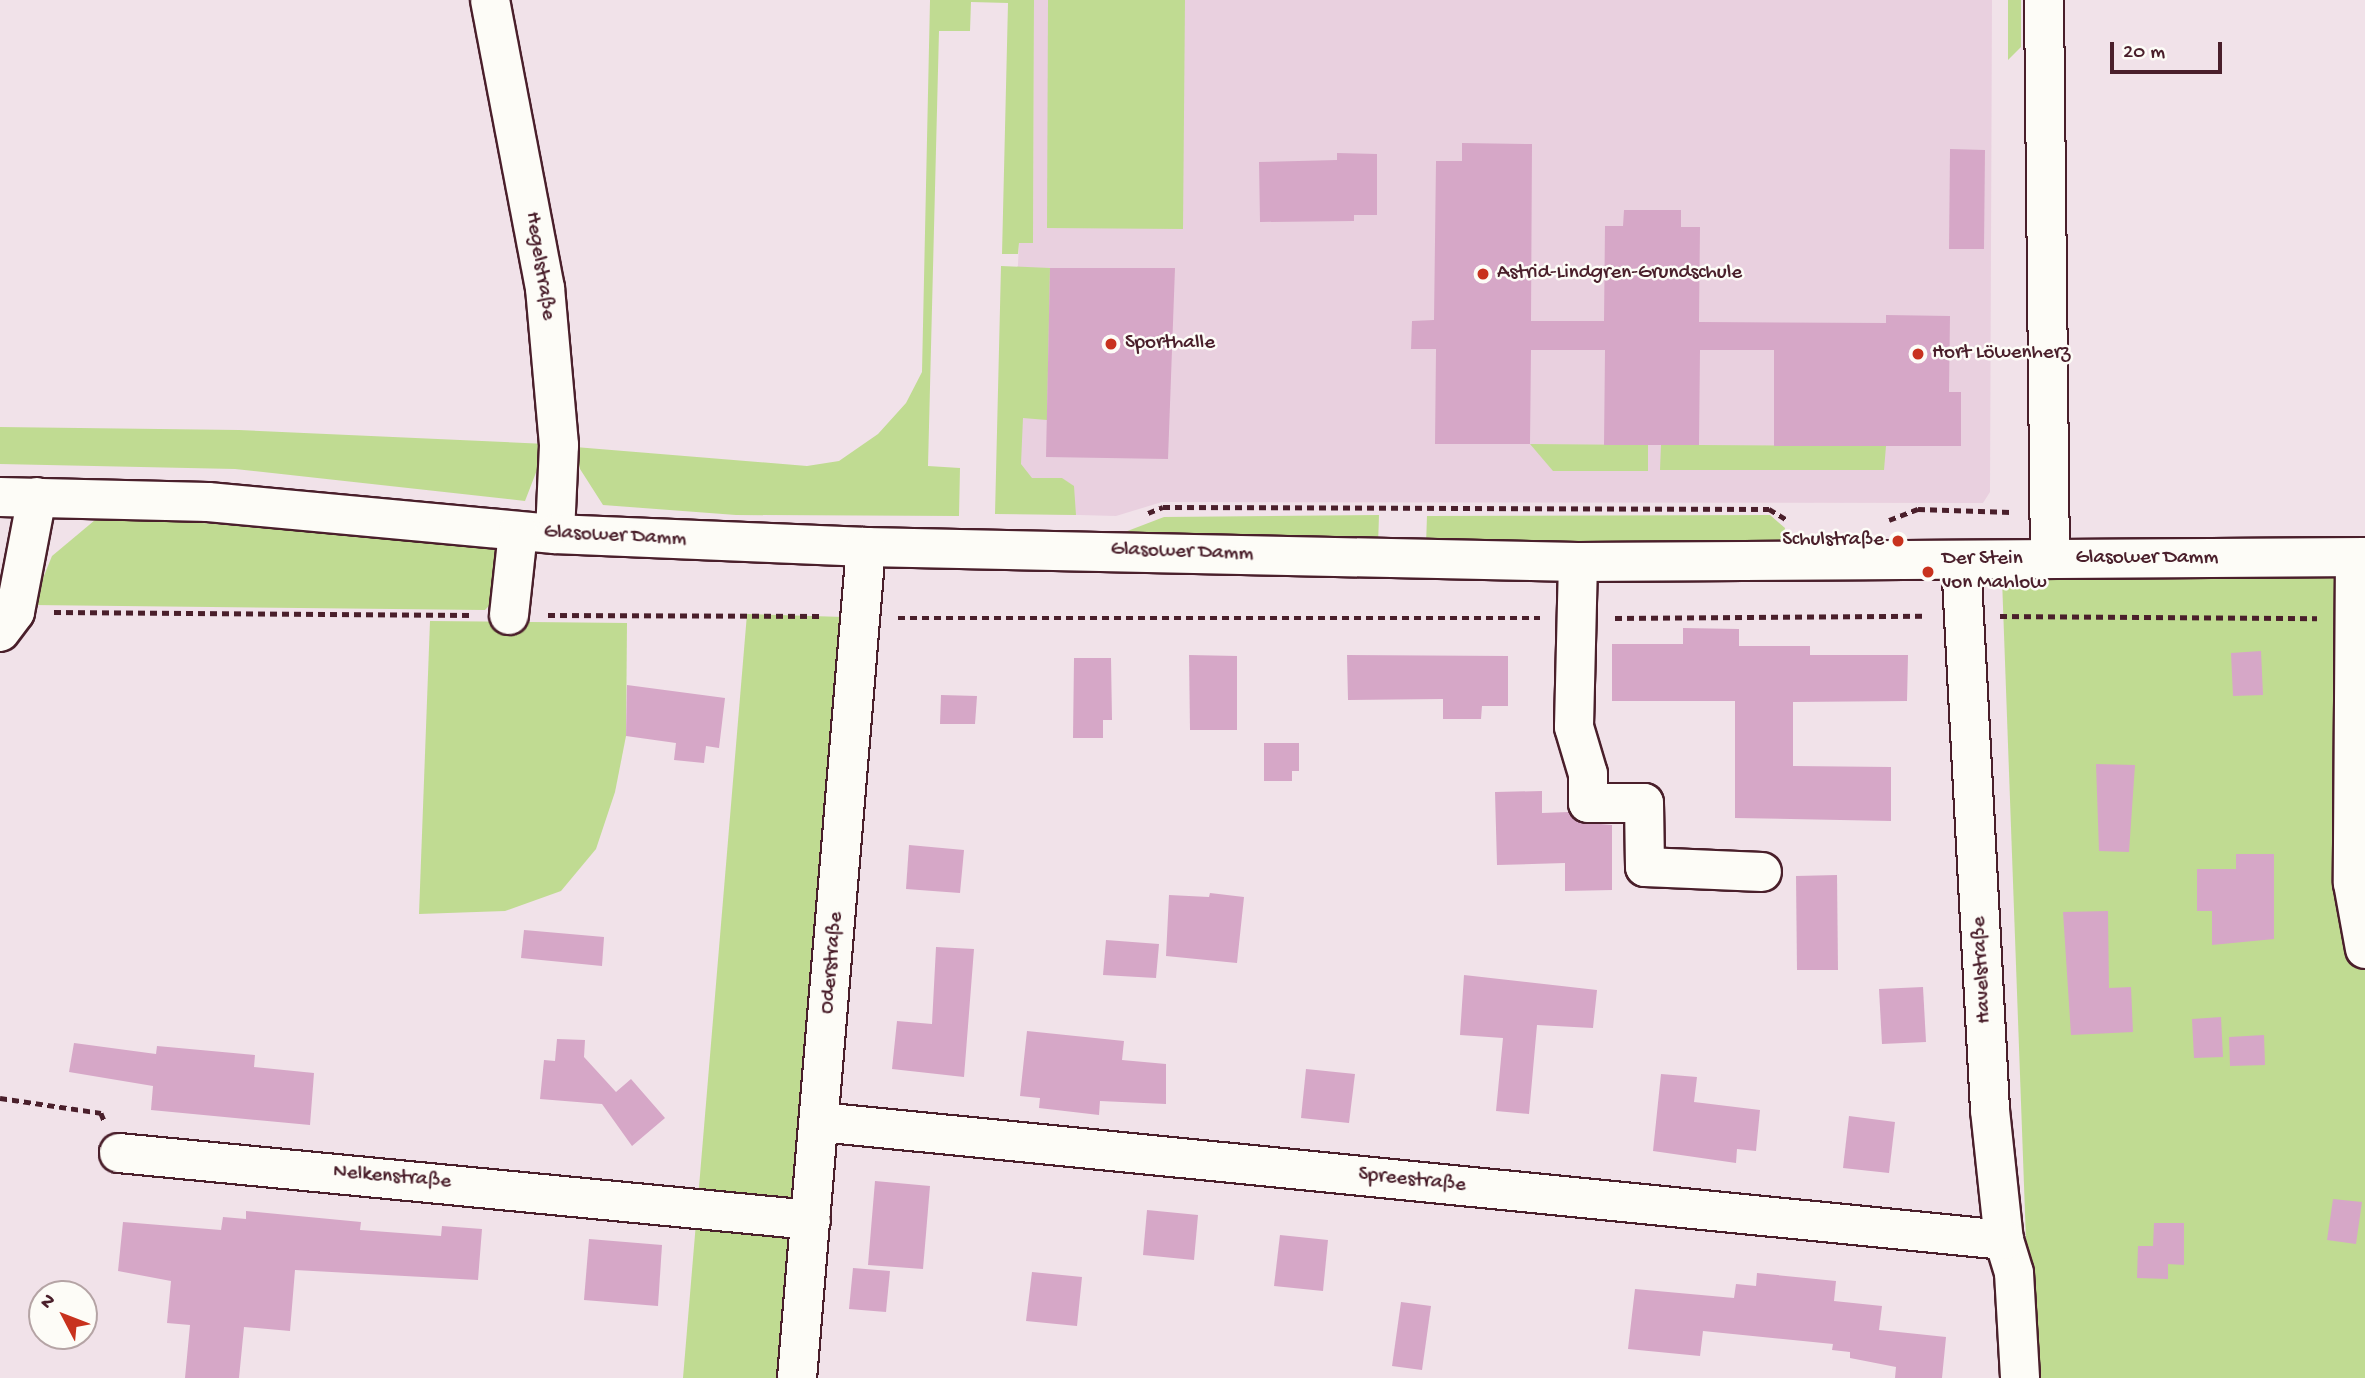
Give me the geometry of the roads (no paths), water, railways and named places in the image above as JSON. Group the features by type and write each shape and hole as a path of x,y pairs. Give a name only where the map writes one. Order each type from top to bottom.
{"street":[{"name":"Hegelstraße","path":"490,0 545,288 559,445 555,534"},
{"path":"2043,0 2050,559"},
{"name":"Glasower Damm","path":"19,497 208,502 518,532 866,547 1578,562 2360,558"},
{"path":"5,618 19,497"},
{"path":"509,615 518,532"},
{"name":"Oderstraße","path":"797,1378 866,547"},
{"path":"2360,558 2355,618 2353,883 2365,949"},
{"name":"Havelstraße","path":"1961,560 1990,1110 2004,1240 2014,1273 2020,1378"},
{"path":"1578,562 1574,727 1588,774 1588,803 1644,803 1645,867 1762,872"},
{"name":"Spreestraße","path":"820,1122 2004,1240"},
{"name":"Nelkenstraße","path":"119,1153 811,1220"}],"place":[{"name":"Astrid-Lindgren-Grundschule","path":"1483,274"},
{"name":"Sporthalle","path":"1111,344"},
{"name":"Hort Löwenherz","path":"1918,354"},
{"name":"Schulstraße","path":"1898,541"},
{"name":"Der Stein von Mahlow","path":"1928,572"}]}
